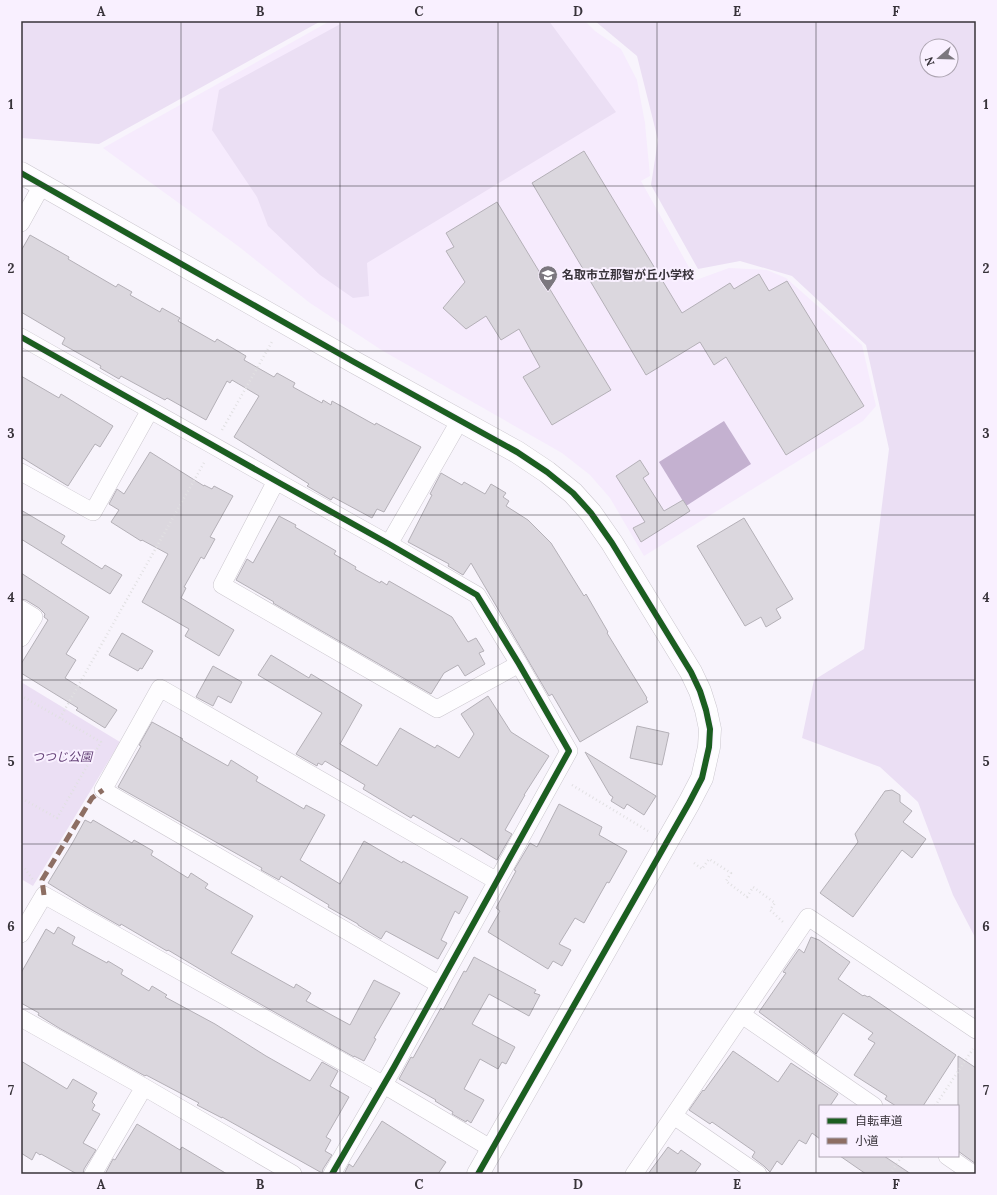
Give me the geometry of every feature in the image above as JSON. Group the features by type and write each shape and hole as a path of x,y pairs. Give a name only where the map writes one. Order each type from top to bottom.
{"street":[{"path":"21,173 354,362 517,452 547,472 573,493 591,513 612,543 691,672 706,710 710,729 702,778 478,1174"},
{"path":"21,223 42,185"},
{"path":"21,337 477,595 570,751 384,1085 332,1174"},
{"path":"21,472 92,512 150,410"},
{"path":"388,544 460,420"},
{"path":"276,481 222,585 437,709 519,664"},
{"path":"21,609 34,617 21,638"},
{"path":"440,985 103,790 160,688 497,881"},
{"path":"21,934 44,895 384,1085 492,1149"},
{"path":"634,1174 808,917 976,1030"},
{"path":"742,1015 873,1105"},
{"path":"21,1018 294,1174"},
{"path":"93,1174 144,1087"},
{"path":"674,1116 758,1174"},
{"path":"948,1157 973,1174"}],"path":[{"path":"221,432 276,336"},
{"path":"60,718 206,460"},
{"path":"21,697 22,696 101,742 57,818 21,798"},
{"path":"556,775 648,831"},
{"path":"694,863 702,869 709,859 731,873 726,881 747,897 753,887 775,903 770,910 788,926"},
{"path":"936,1105 976,1045"},
{"path":"890,1174 901,1157"}],"shaded area":[{"name":"名取市立那智が丘小学校","path":"330,21 585,21 595,31 621,49 637,80 645,123 650,176 641,181 696,280 729,268 767,270 786,278 862,345 876,406 863,421 644,556 610,498 590,475 562,453 383,351 310,303 238,246 103,148"},
{"path":"724,421 751,464 686,506 659,462"}],"green space":[{"path":"21,21 321,21 99,144 21,138"},
{"path":"346,21 549,21 616,112 367,263 369,296 353,298 320,275 268,226 257,197 212,130 219,90"},
{"path":"595,21 976,21 976,939 953,895 918,802 880,767 802,738 814,680 864,649 889,449 866,345 792,276 740,261 698,269 651,185 658,140 637,56"},
{"name":"つつじ公園","path":"21,682 120,742 33,886 21,879"}],"building":[{"path":"584,151 682,313 730,283 734,289 759,274 769,291 787,281 864,406 786,455 726,357 714,365 700,342 646,375 532,183"},
{"path":"497,202 611,390 552,425 523,377 540,367 519,329 501,340 486,316 466,329 443,308 465,282 446,251 454,247 446,233"},
{"path":"30,235 69,257 68,259 116,287 118,284 132,292 130,295 160,312 162,308 180,318 178,321 215,342 217,339 246,356 244,360 274,377 277,373 295,383 293,387 322,403 323,400 331,405 332,401 375,425 376,423 421,447 384,512 377,509 372,518 333,497 331,500 307,486 309,484 234,437 259,396 232,380 230,383 227,381 206,420 167,398 165,400 121,376 119,379 100,368 101,366 62,344 65,338 21,312 21,251"},
{"path":"21,376 59,398 61,394 113,426 100,447 95,444 68,486 21,457"},
{"path":"150,452 204,486 212,489 214,486 233,496 210,537 215,539 204,559 201,557 184,587 186,588 181,598 234,630 219,656 185,636 189,629 142,602 168,554 142,540 141,541 111,522 119,510 109,504 117,489 124,494"},
{"path":"640,460 649,474 643,478 664,511 683,500 690,511 641,542 633,528 645,522 616,476"},
{"path":"441,473 462,485 464,482 485,494 491,484 506,493 503,497 509,501 506,506 528,520 551,543 584,596 586,594 608,632 607,633 648,702 580,742 552,694 549,696 471,563 463,575 448,566 449,564 408,542 432,495 430,494"},
{"path":"21,510 65,536 61,543 102,569 105,565 122,575 110,594 21,539"},
{"path":"279,516 296,525 295,527 336,551 334,554 356,567 355,569 380,583 381,581 387,585 389,581 452,617 468,642 476,638 484,651 479,653 485,664 465,676 458,665 444,673 431,694 236,580 247,559 253,563"},
{"path":"744,518 793,599 776,609 781,618 766,627 761,617 745,626 697,546"},
{"path":"21,573 89,617 66,654 76,660 65,678 117,710 105,728 76,710 78,708 21,673 21,664 48,620 44,617 45,614 39,608 26,600 21,599"},
{"path":"122,633 153,651 142,669 140,668 138,671 109,655"},
{"path":"271,655 309,678 311,674 362,705 340,744 377,766 400,728 435,748 437,745 459,758 474,734 461,714 488,696 511,732 549,756 524,795 505,830 512,834 497,860 461,838 459,842 413,815 411,818 363,789 365,785 325,761 322,765 318,763 317,766 296,754 322,713 258,675"},
{"path":"213,666 242,682 231,703 218,696 213,706 196,697"},
{"path":"152,722 228,766 231,760 258,777 256,781 304,809 306,805 325,815 300,860 340,884 364,841 402,863 403,861 468,897 459,914 455,911 441,940 447,943 438,959 386,931 381,939 281,876 279,880 261,870 262,868 118,787 141,746 139,745"},
{"path":"637,726 669,733 662,765 630,758"},
{"path":"585,752 656,796 644,815 627,804 624,809 611,801 613,797 610,795"},
{"path":"892,790 900,795 900,802 912,811 903,822 926,839 912,858 902,850 853,917 820,893 858,842 855,834 885,791"},
{"path":"559,804 602,827 599,835 627,851 609,883 607,882 584,923 575,918 559,944 571,950 562,966 553,961 548,969 488,932 500,911 496,908 516,871 514,870 530,843 537,847"},
{"path":"85,820 91,823 93,820 132,843 134,840 153,851 151,855 188,878 191,873 208,884 205,888 253,916 231,953 294,988 296,984 311,993 306,1001 350,1025 374,980 400,993 374,1038 376,1039 364,1061 354,1057 223,983 168,950 167,951 121,924 120,926 48,883"},
{"path":"58,927 75,937 72,944 107,963 108,961 123,970 121,974 149,991 152,986 167,995 165,997 215,1024 266,1056 310,1081 322,1062 338,1071 330,1086 349,1097 326,1137 331,1140 325,1151 332,1155 322,1173 222,1117 197,1105 199,1103 146,1075 145,1076 59,1028 38,1015 39,1013 21,1003 21,973 46,929 54,934"},
{"path":"811,937 819,940 850,962 838,979 863,996 869,996 956,1055 924,1105 894,1105 885,1099 887,1096 854,1075 875,1043 868,1039 873,1033 843,1013 816,1054 759,1012 786,973 783,972 799,949 804,953"},
{"path":"474,957 536,990 534,993 540,995 529,1016 489,994 472,1024 515,1047 506,1064 502,1062 498,1069 480,1059 464,1089 484,1100 471,1123 467,1120 466,1122 452,1114 453,1112 435,1101 436,1100 399,1079 411,1057 413,1058 441,1008 443,1010 464,971 466,972"},
{"path":"733,1051 778,1082 791,1063 838,1094 831,1105 819,1105 819,1138 812,1133 806,1144 799,1140 782,1165 777,1161 770,1172 752,1157 755,1152 712,1122 710,1124 689,1110 703,1090 704,1091"},
{"path":"958,1056 976,1068 976,1164 959,1152"},
{"path":"21,1061 67,1089 73,1079 97,1093 92,1102 95,1105 92,1110 100,1114 83,1143 96,1150 84,1169 83,1174 77,1174 36,1152 32,1160 21,1153"},
{"path":"382,1121 446,1162 438,1174 344,1174 349,1164 353,1167"},
{"path":"137,1124 180,1150 182,1147 227,1174 105,1174 113,1159 115,1160"},
{"path":"668,1147 678,1154 681,1150 701,1164 694,1174 648,1174"},
{"path":"841,1157 886,1157 911,1174 866,1174"}],"marked path":[{"path":"44,895 42,880 92,798 103,790"}],"cycle path":[{"path":"21,173 354,362 517,452 547,472 573,493 591,513 612,543 691,672 700,691 710,729 709,747 702,778 478,1174"},
{"path":"21,337 477,595 569,751 394,1067 332,1174"}],"place":[{"name":"名取市立那智が丘小学校","path":"548,292"}]}
